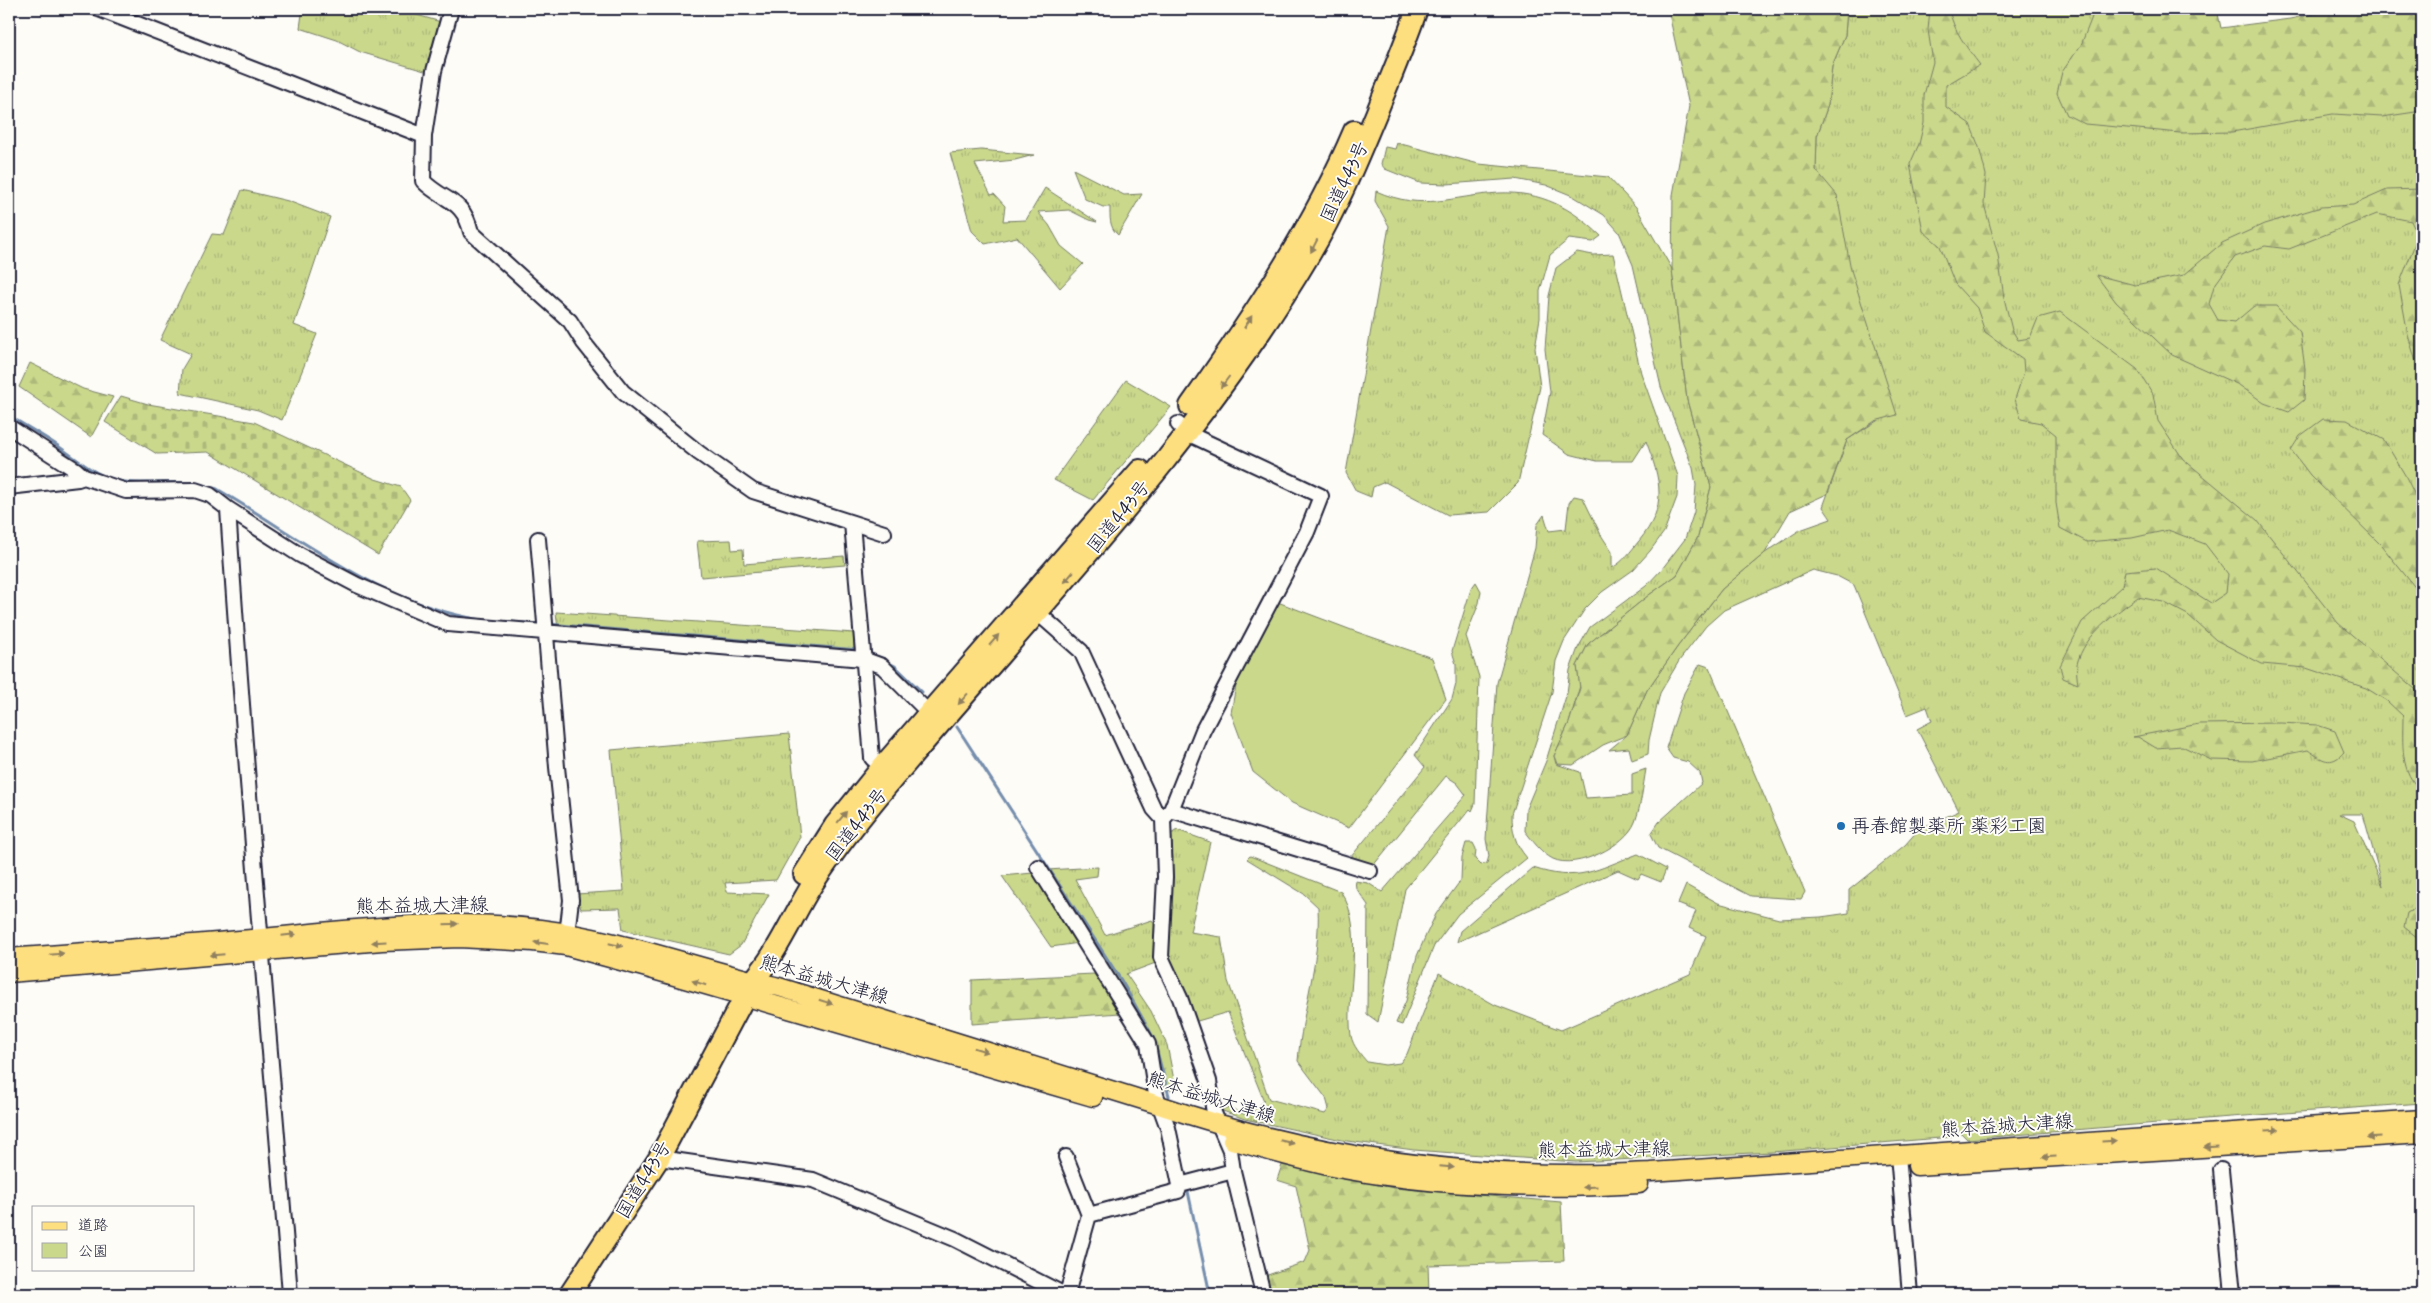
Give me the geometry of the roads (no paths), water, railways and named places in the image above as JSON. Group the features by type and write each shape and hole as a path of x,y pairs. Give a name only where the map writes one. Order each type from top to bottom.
{"highway":[{"name":"国道443号","path":"1183,428 1301,237 1340,165 1404,9"},
{"name":"国道443号","path":"570,1294 659,1158 749,988 769,962 804,898 846,836 1032,608 1253,345 1311,252 1352,170 1417,9"},
{"name":"国道443号","path":"749,988 758,958 793,892 835,825 882,767 929,714 1032,608"}],"main road":[{"name":"熊本益城大津線","path":"9,973 262,944 403,925 462,924 538,929 567,940 749,988 779,987 1222,1132 1410,1164 1568,1174 1651,1172 2422,1134"},
{"name":"熊本益城大津線","path":"9,958 262,944"},
{"name":"熊本益城大津線","path":"1899,1161 2422,1119"}],"street":[{"path":"99,9 424,136"},
{"path":"451,9 434,71 424,136 423,181 435,193 459,206 467,216 471,232 570,321 584,343 623,392 699,453 753,492 884,533"},
{"path":"9,427 84,477 126,491 195,490 210,496 300,555 357,585 448,624 462,626 546,626 862,653 882,666 929,714"},
{"path":"1183,428 1321,496 1307,532 1203,730 1167,815 1161,957 1180,998 1209,1081 1214,1113 1230,1150 1233,1171 1263,1294"},
{"path":"9,487 78,480 84,477"},
{"path":"228,509 241,712 290,1294"},
{"path":"852,523 872,758 882,767"},
{"path":"538,539 557,767 571,900 567,940"},
{"path":"1032,608 1081,651 1154,809 1167,815 1370,871"},
{"path":"1038,867 1148,1044 1162,1111 1185,1184"},
{"path":"1066,1157 1089,1215 1067,1294"},
{"path":"659,1158 813,1180 955,1239 1063,1294"},
{"path":"1899,1161 1910,1294"},
{"path":"2221,1170 2233,1294"},
{"path":"1089,1215 1178,1191 1185,1184 1233,1171"}],"waterway":[{"path":"9,416 106,477 137,483 193,483 217,489 376,585 410,600 445,612 482,620"},
{"path":"508,622 542,624"},
{"path":"548,624 858,650"},
{"path":"867,652 895,666 922,692"},
{"path":"957,727 1121,980 1153,1037 1169,1096"},
{"path":"1177,1136 1181,1154"},
{"path":"1187,1187 1210,1294"},
{"path":"2384,1294 2394,1294"}],"place":[{"name":"再春館製薬所 薬彩工園","path":"1841,826"}]}
